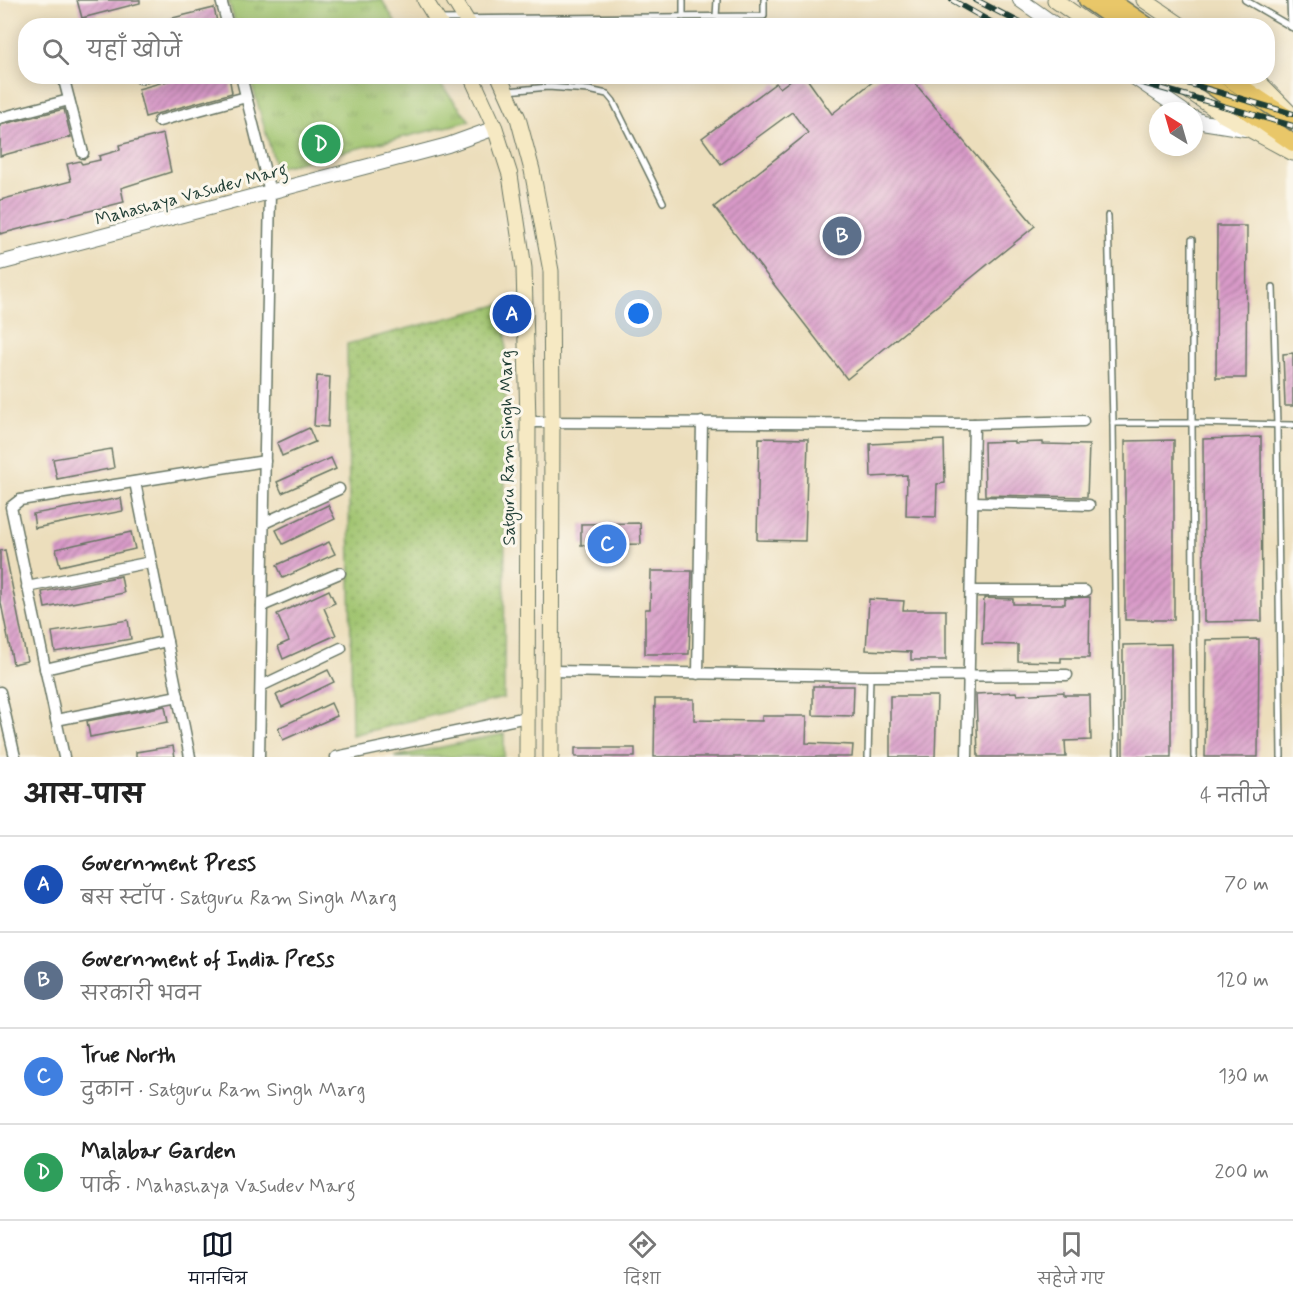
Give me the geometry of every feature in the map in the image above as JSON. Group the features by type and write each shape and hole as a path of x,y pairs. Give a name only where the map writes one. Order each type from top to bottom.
{"main road":[{"path":"425,0 436,18"},
{"path":"454,0 465,18"},
{"path":"1055,0 1081,18"},
{"path":"1087,0 1113,18"},
{"path":"1110,0 1136,18"},
{"path":"1144,0 1170,18"},
{"name":"Satguru Ram Singh Marg","path":"475,84 495,128 510,175 524,268 528,422 527,757"},
{"path":"502,84 518,118 532,170 551,271 551,757"},
{"path":"1179,84 1225,116 1293,153"},
{"path":"1208,84 1293,143"},
{"path":"1237,84 1293,121"},
{"path":"1261,84 1293,116"},
{"path":"495,128 518,118"}],"street":[{"path":"221,0 226,18"},
{"path":"1020,0 1046,18"},
{"path":"65,84 83,153"},
{"path":"243,84 270,192 259,757"},
{"path":"1144,84 1170,102"},
{"path":"159,120 246,97"},
{"path":"0,118 69,100"},
{"path":"1203,122 1250,129"},
{"name":"Mahashaya Vasudev Marg","path":"0,263 448,145 495,128"},
{"path":"528,422 974,424 1083,421"},
{"path":"698,674 702,422"},
{"path":"967,757 974,424"},
{"path":"64,757 11,512 15,502 265,461"},
{"path":"135,482 190,757"},
{"path":"264,523 339,489"},
{"path":"973,502 1089,505"},
{"path":"27,587 151,562"},
{"path":"262,606 340,573"},
{"path":"971,591 1085,591"},
{"path":"45,669 167,640"},
{"path":"261,686 341,648"},
{"path":"551,671 870,676 1067,675"},
{"path":"0,692 15,757"},
{"path":"56,720 178,696"},
{"path":"336,757 527,717"}],"lane":[{"path":"683,0 683,17"},
{"path":"716,17 717,0"},
{"path":"640,18 764,16 764,0"},
{"path":"1245,0 1292,28"},
{"path":"1290,0 1292,28"},
{"path":"506,92 556,87 607,94 613,101 663,202"},
{"path":"1108,216 1117,757"},
{"path":"1192,240 1194,757"},
{"path":"1273,287 1281,757"},
{"path":"1113,423 1293,425"},
{"path":"868,757 870,676"}],"green space":[{"path":"228,0 382,0 393,18 234,18"},
{"path":"252,84 441,84 470,121 276,168"},
{"path":"506,303 504,698 352,735 347,344"},
{"path":"504,734 504,757 394,757"}],"building":[{"path":"77,0 140,0 140,3 82,18"},
{"path":"214,8 216,18 173,18"},
{"path":"156,84 230,84 232,93 145,117 138,89"},
{"path":"775,84 780,88 785,84 811,84 832,114 870,84 916,84 1035,226 847,379 714,207 808,133 792,112 721,164 702,138"},
{"path":"64,109 71,137 0,156 0,125"},
{"path":"163,134 171,172 121,188 124,202 0,234 0,200 71,181 67,164 80,161 82,164 100,160 99,156 120,150 119,145"},
{"path":"1217,226 1247,226 1246,378 1216,378"},
{"path":"1293,353 1293,406 1285,406 1283,354"},
{"path":"317,376 330,377 328,427 314,426"},
{"path":"309,428 315,442 282,456 277,443"},
{"path":"1261,437 1262,621 1204,622 1203,439"},
{"path":"759,438 808,439 805,541 757,540"},
{"path":"944,440 945,483 937,484 936,517 906,516 907,475 871,477 870,444"},
{"path":"1174,440 1174,620 1125,620 1125,441"},
{"path":"1014,441 1014,443 1089,445 1087,497 985,495 984,442"},
{"path":"111,449 114,468 57,479 53,459"},
{"path":"331,458 336,469 282,493 277,482"},
{"path":"121,498 123,511 35,528 33,514"},
{"path":"328,505 335,519 283,544 276,530"},
{"path":"640,523 641,544 581,545 581,524"},
{"path":"131,532 135,549 60,566 56,549"},
{"path":"329,542 335,554 283,578 277,565"},
{"path":"5,550 27,661 13,664 0,604 0,551"},
{"path":"651,571 692,571 689,654 645,654 645,609 650,609"},
{"path":"121,576 124,593 45,608 42,592"},
{"path":"329,590 335,603 324,608 336,635 283,659 278,646 289,641 277,614"},
{"path":"1090,597 1089,658 1061,658 1061,662 1018,661 1018,645 982,644 984,598 1013,599 1013,604 1065,604 1065,598"},
{"path":"869,599 904,601 903,610 946,610 946,660 911,660 911,652 866,650"},
{"path":"128,620 131,639 55,652 52,632"},
{"path":"1259,639 1258,757 1205,757 1206,640"},
{"path":"1171,644 1171,757 1123,757 1123,645"},
{"path":"328,670 334,682 282,707 276,695"},
{"path":"813,686 854,686 853,716 813,715"},
{"path":"1016,692 1017,695 1064,692 1064,695 1090,695 1091,740 1065,741 1066,757 978,757 976,694"},
{"path":"890,696 937,696 935,757 890,757"},
{"path":"655,699 694,699 694,720 762,721 762,716 807,716 806,743 853,745 852,757 654,757"},
{"path":"331,703 337,716 283,740 278,728"},
{"path":"165,706 168,722 90,737 87,721"},
{"path":"173,746 175,757 136,757 136,752"},
{"path":"575,748 635,748 635,757 575,757"}],"railway":[{"path":"952,0 984,18"},
{"path":"976,0 1011,18"},
{"path":"1146,84 1293,126"},
{"path":"1190,84 1293,114"}],"place":[{"name":"Malabar Garden","path":"321,144"},
{"name":"Government of India Press","path":"842,236"},
{"name":"Government Press","path":"512,314"},
{"name":"True North","path":"607,544"}]}
